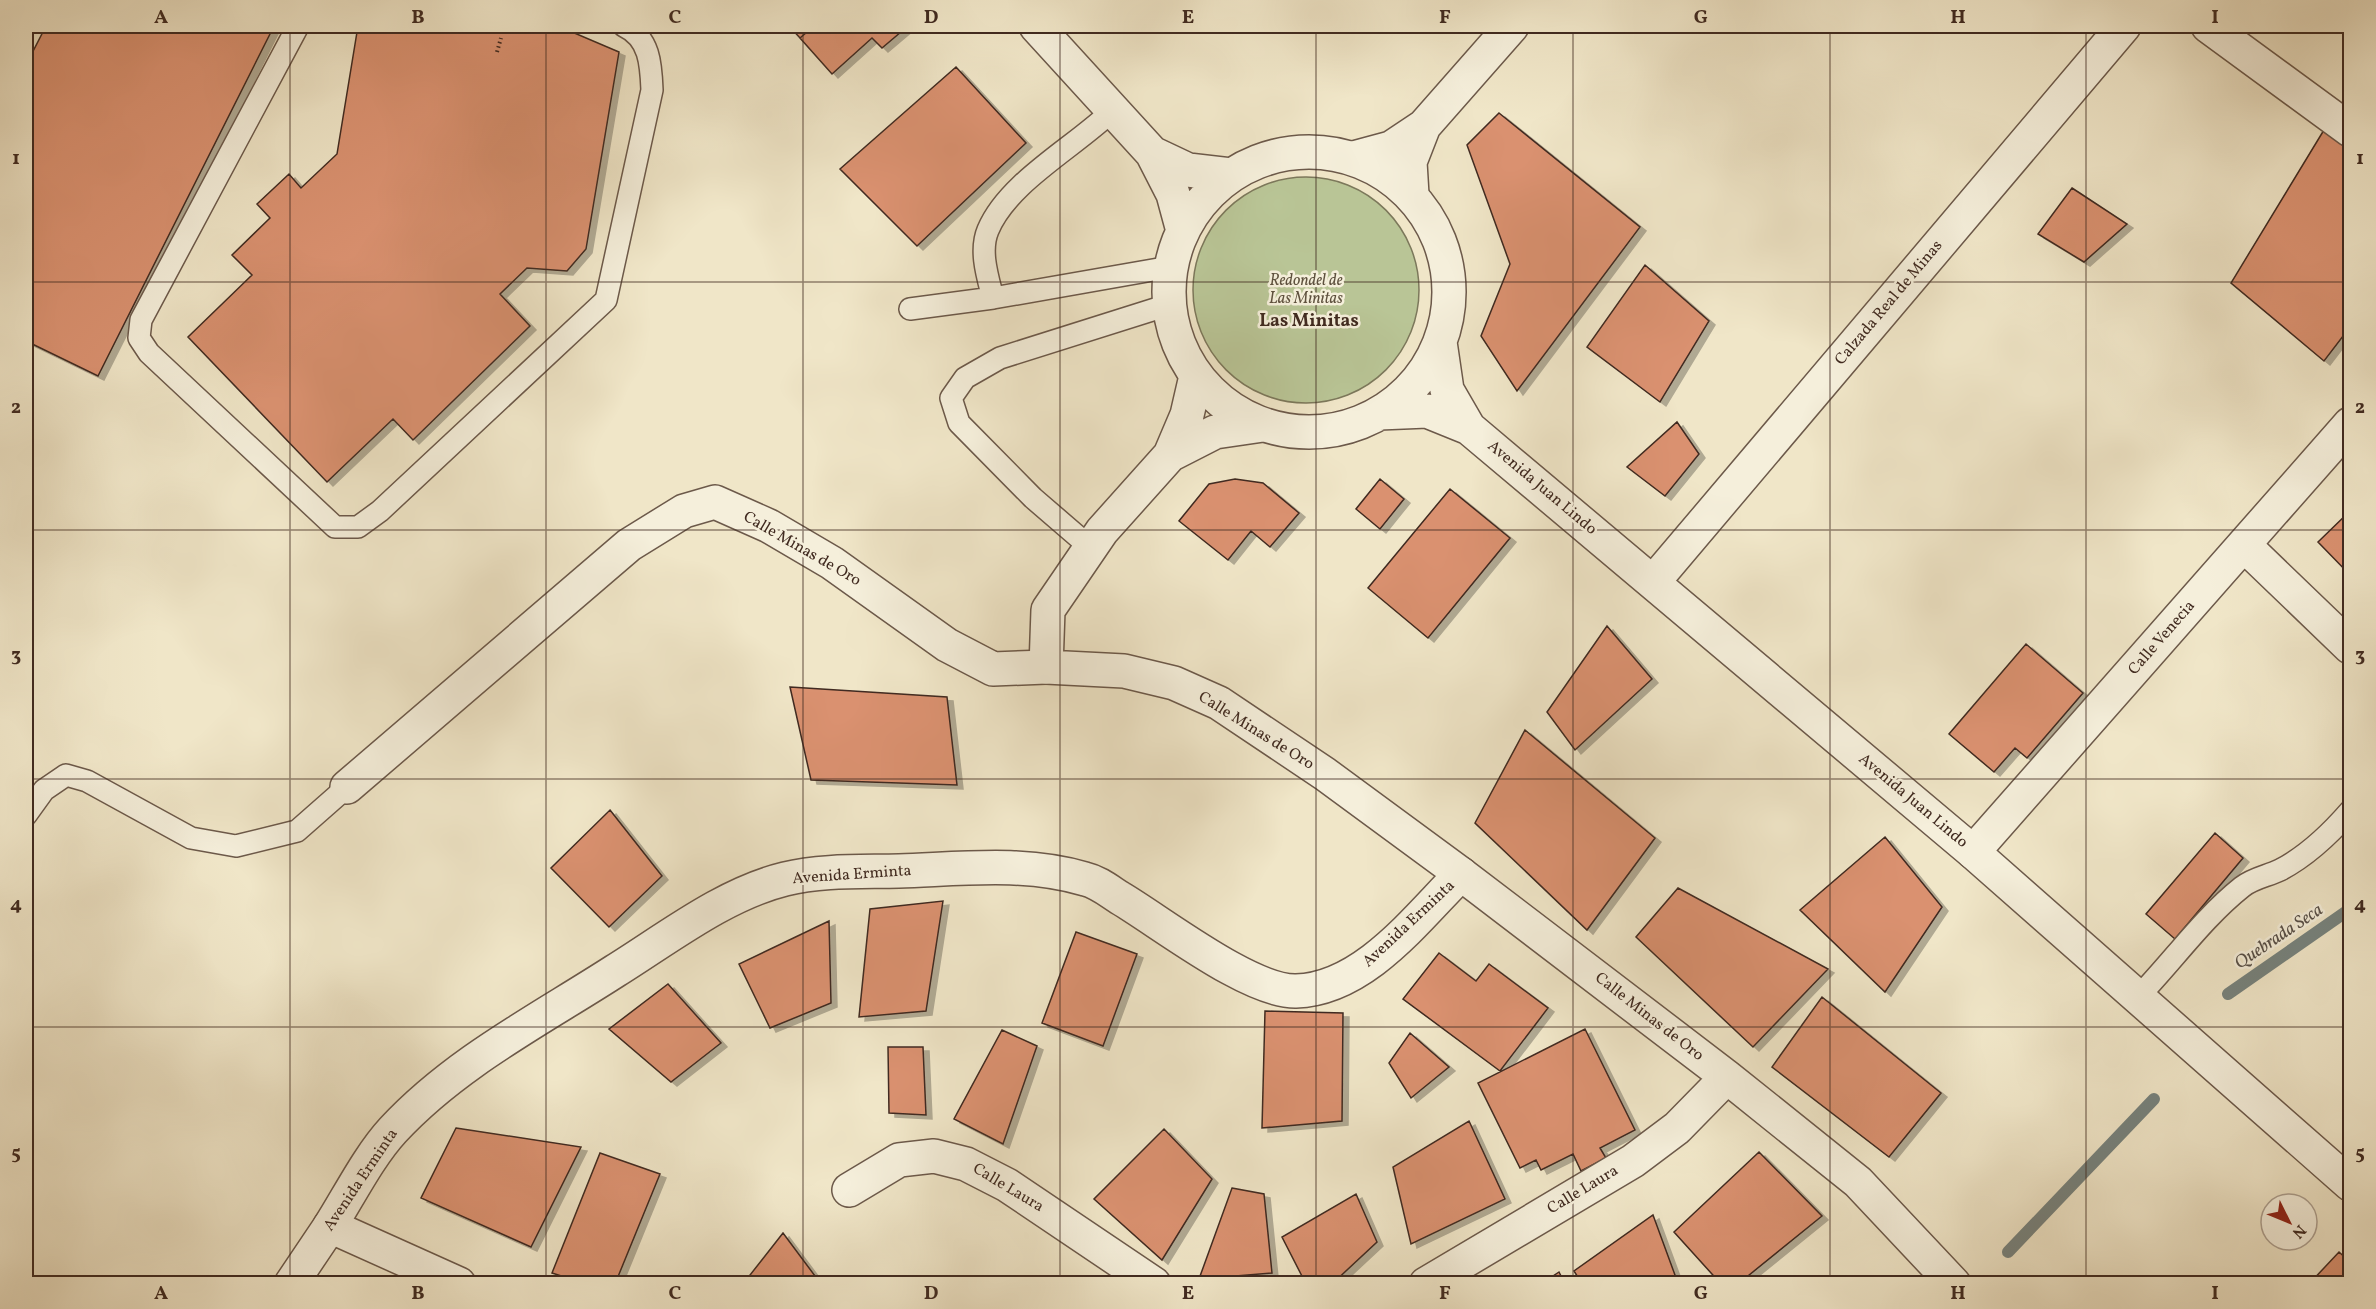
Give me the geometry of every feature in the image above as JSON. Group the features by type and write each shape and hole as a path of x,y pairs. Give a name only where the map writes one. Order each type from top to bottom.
{"street":[{"path":"1354,158 1391,148 1424,126 1512,26"},
{"name":"Calzada Real de Minas","path":"1654,581 2124,26"},
{"path":"2208,26 2350,130"},
{"path":"1048,33 1152,153 1173,194 1183,231"},
{"path":"1412,195 1410,162 1424,126"},
{"path":"1290,152 1323,152 1354,158 1386,173 1412,195 1435,228 1447,264 1449,303 1440,342 1430,363 1416,382 1379,413 1352,426 1322,432 1292,432 1263,425 1225,406 1196,376 1177,342 1168,305 1170,267 1183,231 1203,200 1230,175 1259,160 1290,152"},
{"path":"1152,153 1188,170 1230,175"},
{"name":"Avenida Juan Lindo","path":"1440,342 1447,390 1469,428"},
{"path":"1046,668 1048,610 1102,531 1170,455 1187,416 1196,376"},
{"name":"Avenida Juan Lindo","path":"1379,413 1427,411 1469,428 1654,581 1973,852 2350,1184"},
{"name":"Calle Venecia","path":"1973,852 2350,424"},
{"path":"1170,455 1215,432 1263,425"},
{"name":"Calle Minas de Oro","path":"347,787 629,545 684,511 715,502 769,526 832,563 947,645 993,669 1046,668 1124,671 1174,683 1219,703 1324,774 1461,874 1727,1077 1858,1182 1954,1284"},
{"path":"2244,545 2350,647"},
{"name":"Avenida Erminta","path":"291,1284 390,1133 431,1092 474,1060 690,924 737,897 785,879 831,873 1009,868 1050,870 1090,880 1230,967 1263,984 1292,991 1326,988 1357,973 1384,950 1461,874"},
{"name":"Calle Laura","path":"1426,1284 1633,1161 1677,1128 1727,1077"},
{"name":"Calle Laura","path":"849,1190 899,1160 934,1156 966,1164 1007,1185 1154,1284"},
{"path":"330,1226 459,1284"}],"lane":[{"path":"298,26 141,320 139,338 148,353 335,527 358,527 380,511 606,300 652,90 650,56 631,29 624,26"},
{"path":"993,298 985,265 987,231 1016,188 1089,134 1113,110"},
{"path":"910,309 993,298 1170,267"},
{"path":"1091,548 1033,498 959,423 951,398 966,378 1000,358 1168,305"},
{"path":"26,815 33,791 66,775 87,781 191,838 236,846 297,831 347,787"},
{"path":"2138,997 2176,957 2214,910 2245,884 2281,870 2326,838 2350,811"}],"path":[{"path":"498,52 501,38"}],"green space":[{"name":"Redondel de Las Minitas","path":"1306,177 1328,179 1349,186 1369,196 1386,210 1400,227 1410,247 1417,268 1419,290 1417,312 1410,333 1400,353 1386,370 1369,384 1349,394 1328,401 1306,403 1284,401 1263,394 1243,384 1226,370 1212,353 1202,333 1195,312 1193,290 1195,268 1202,247 1212,227 1226,210 1243,196 1263,186 1284,179"}],"building":[{"path":"46,26 274,26 98,376 26,341 26,65"},
{"path":"358,26 558,26 619,52 586,249 567,271 527,268 500,294 530,326 413,440 393,419 327,482 188,337 252,275 232,255 270,218 257,204 289,174 301,188 337,154"},
{"path":"789,26 814,26 800,38"},
{"path":"814,26 908,26 882,48 872,38 832,74 800,38"},
{"path":"956,67 1026,143 917,246 840,169"},
{"path":"1499,113 1640,227 1517,391 1481,336 1510,264 1467,145"},
{"path":"2327,125 2350,145 2350,327 2324,361 2231,283"},
{"path":"2072,188 2127,224 2084,262 2038,234"},
{"path":"1645,265 1709,321 1660,402 1587,347"},
{"path":"1677,422 1699,454 1665,496 1627,467"},
{"path":"1235,479 1263,483 1299,513 1270,547 1251,531 1228,560 1179,521 1209,484"},
{"path":"1380,479 1404,499 1380,529 1356,509"},
{"path":"1450,489 1510,538 1428,638 1368,588"},
{"path":"2350,511 2350,575 2318,542"},
{"path":"1607,626 1652,679 1575,750 1547,712"},
{"path":"2026,644 2083,693 2027,758 2015,748 1994,772 1949,734"},
{"path":"790,687 947,697 957,785 811,780"},
{"path":"1525,730 1655,838 1587,930 1475,823"},
{"path":"610,810 662,876 609,927 551,868"},
{"path":"2215,833 2243,858 2175,939 2146,914"},
{"path":"1885,837 1942,907 1885,992 1800,910"},
{"path":"1678,888 1828,969 1753,1047 1636,937"},
{"path":"943,901 926,1011 859,1017 870,909"},
{"path":"829,921 831,1003 770,1028 739,964"},
{"path":"1076,932 1137,954 1103,1046 1042,1023"},
{"path":"1439,953 1476,981 1489,964 1548,1008 1500,1071 1403,999"},
{"path":"668,984 721,1043 671,1082 609,1029"},
{"path":"1822,997 1941,1093 1889,1157 1772,1067"},
{"path":"1265,1011 1343,1013 1342,1121 1262,1128"},
{"path":"1585,1029 1635,1130 1600,1148 1606,1158 1581,1171 1573,1154 1541,1170 1536,1160 1520,1168 1478,1083"},
{"path":"1002,1030 1037,1046 1003,1144 954,1119"},
{"path":"1410,1033 1449,1067 1411,1098 1389,1063"},
{"path":"888,1047 923,1047 926,1115 889,1113"},
{"path":"1469,1121 1505,1199 1411,1244 1393,1167"},
{"path":"456,1128 581,1147 531,1247 421,1198"},
{"path":"1164,1129 1212,1179 1162,1260 1094,1199"},
{"path":"1759,1152 1822,1216 1738,1284 1721,1284 1674,1232"},
{"path":"600,1153 660,1174 615,1284 586,1284 552,1273"},
{"path":"1232,1188 1264,1194 1272,1273 1199,1279"},
{"path":"1356,1194 1377,1242 1332,1284 1306,1284 1282,1237"},
{"path":"1653,1215 1675,1275 1665,1284 1582,1284 1574,1271"},
{"path":"783,1233 821,1284 743,1284"},
{"path":"2339,1252 2350,1262 2350,1284 2309,1284"},
{"path":"1559,1272 1565,1284 1541,1284"}],"waterway":[{"name":"Quebrada Seca","path":"2228,994 2350,909"},
{"path":"2008,1252 2154,1099"}],"district":[{"name":"Las Minitas","path":"1309,321"}]}
